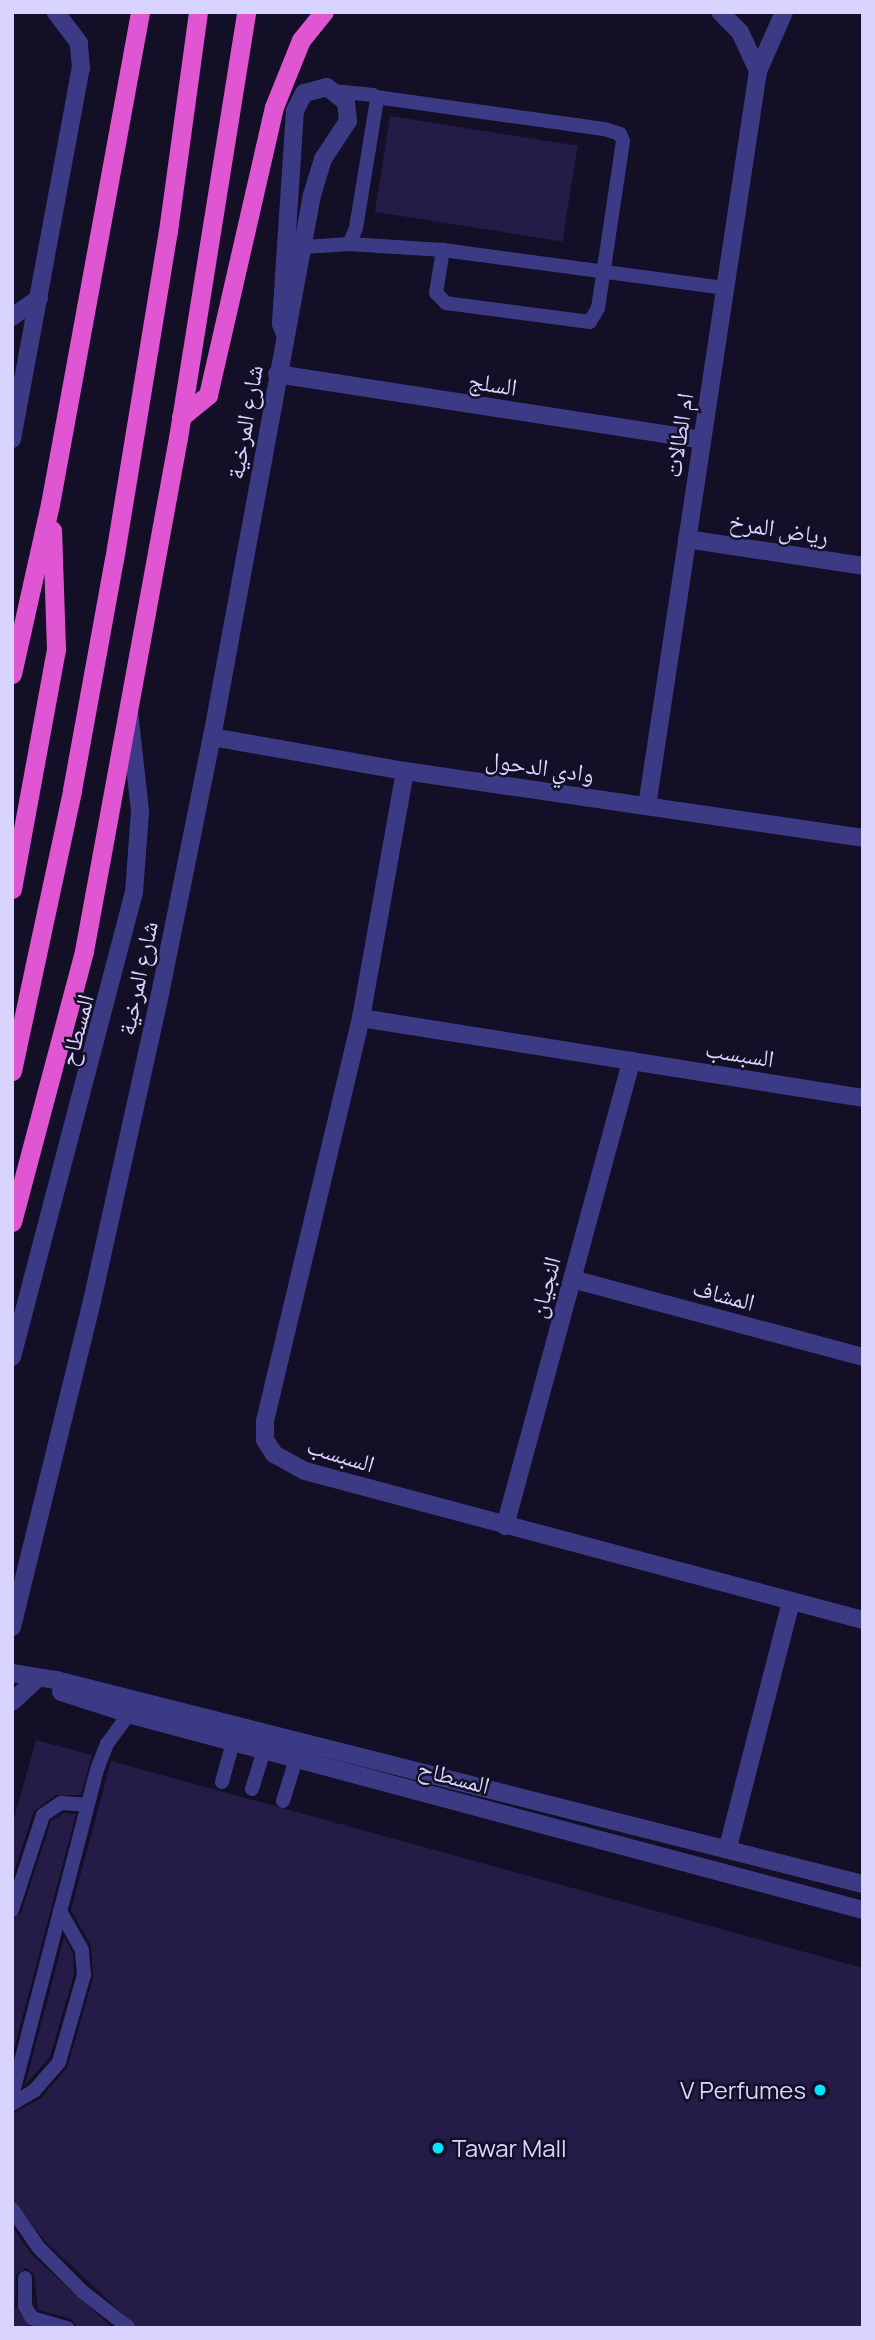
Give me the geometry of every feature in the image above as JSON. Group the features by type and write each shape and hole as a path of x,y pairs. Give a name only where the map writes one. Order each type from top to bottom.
{"highway":[{"path":"12,674 50,504 140,12"},
{"path":"12,1072 72,790 116,547 168,230 198,12"},
{"path":"12,1222 84,951 181,417 246,12"},
{"path":"181,417 208,395 274,107 301,40 324,12"},
{"path":"12,889 56,649 50,504"}],"street":[{"path":"12,439 82,68 79,43 56,12"},
{"path":"720,12 740,32 758,71"},
{"name":"ام الطالات","path":"647,806 758,71 784,12"},
{"name":"شارع المرخية","path":"12,1628 92,1301 212,737 277,374 304,247 317,174 348,121 346,103 336,91 320,87 304,93 295,111 281,324 285,334"},
{"path":"12,317 39,298"},
{"path":"12,340 27,353"},
{"name":"السلج","path":"277,374 702,440"},
{"name":"رياض المرخ","path":"687,538 863,566"},
{"name":"المسطاح","path":"12,1357 134,893 141,811 129,708"},
{"name":"وادي الدحول","path":"212,737 405,771 863,838"},
{"name":"السبسب","path":"405,771 361,1018 265,1421 265,1440 274,1454 305,1471 863,1620"},
{"name":"السبسب","path":"361,1018 863,1098"},
{"name":"النجيان","path":"505,1526 631,1060"},
{"name":"المشاف","path":"572,1279 863,1357"},
{"path":"728,1847 791,1602"},
{"name":"المسطاح","path":"12,1673 37,1679 54,1690 728,1847 863,1884"},
{"path":"12,1702 37,1679"},
{"name":"المسطاح","path":"134,1708 233,1742 863,1910"}],"lane":[{"path":"336,91 620,134 623,149 595,320 571,321 446,303 436,293 443,250"},
{"path":"349,244 356,228 376,97"},
{"path":"304,247 349,244 443,250 725,288"},
{"path":"12,2096 87,1805 107,1744 134,1708"},
{"path":"222,1782 233,1742"},
{"path":"252,1789 264,1750"},
{"path":"283,1801 296,1759"},
{"path":"12,1910 43,1815 61,1803 87,1805"},
{"path":"12,2104 34,2091 59,2062 81,1987 85,1962 60,1912"},
{"path":"12,2209 48,2257 83,2292 129,2328"},
{"path":"25,2278 25,2306 32,2318 68,2328"}],"building":[{"path":"390,116 578,146 562,242 375,212"},
{"path":"36,1740 92,1755 81,1795 56,1795 34,1811 12,1878 12,1826"},
{"name":"Tawar Mall","path":"111,1761 863,1968 863,2328 138,2328 46,2242 12,2200 12,2114 41,2098 67,2068 93,1978 91,1946 71,1910"},
{"path":"64,1813 76,1814 12,2057 12,1919 21,1913 51,1821"},
{"path":"64,1937 73,1953 74,1974 50,2057 25,2085"},
{"path":"12,2226 32,2255 113,2328 77,2328 71,2319 38,2310 34,2274 26,2268 16,2274 15,2306 31,2328 12,2328"}],"place":[{"name":"V Perfumes","path":"820,2090"},
{"name":"Tawar Mall","path":"438,2148"}]}
